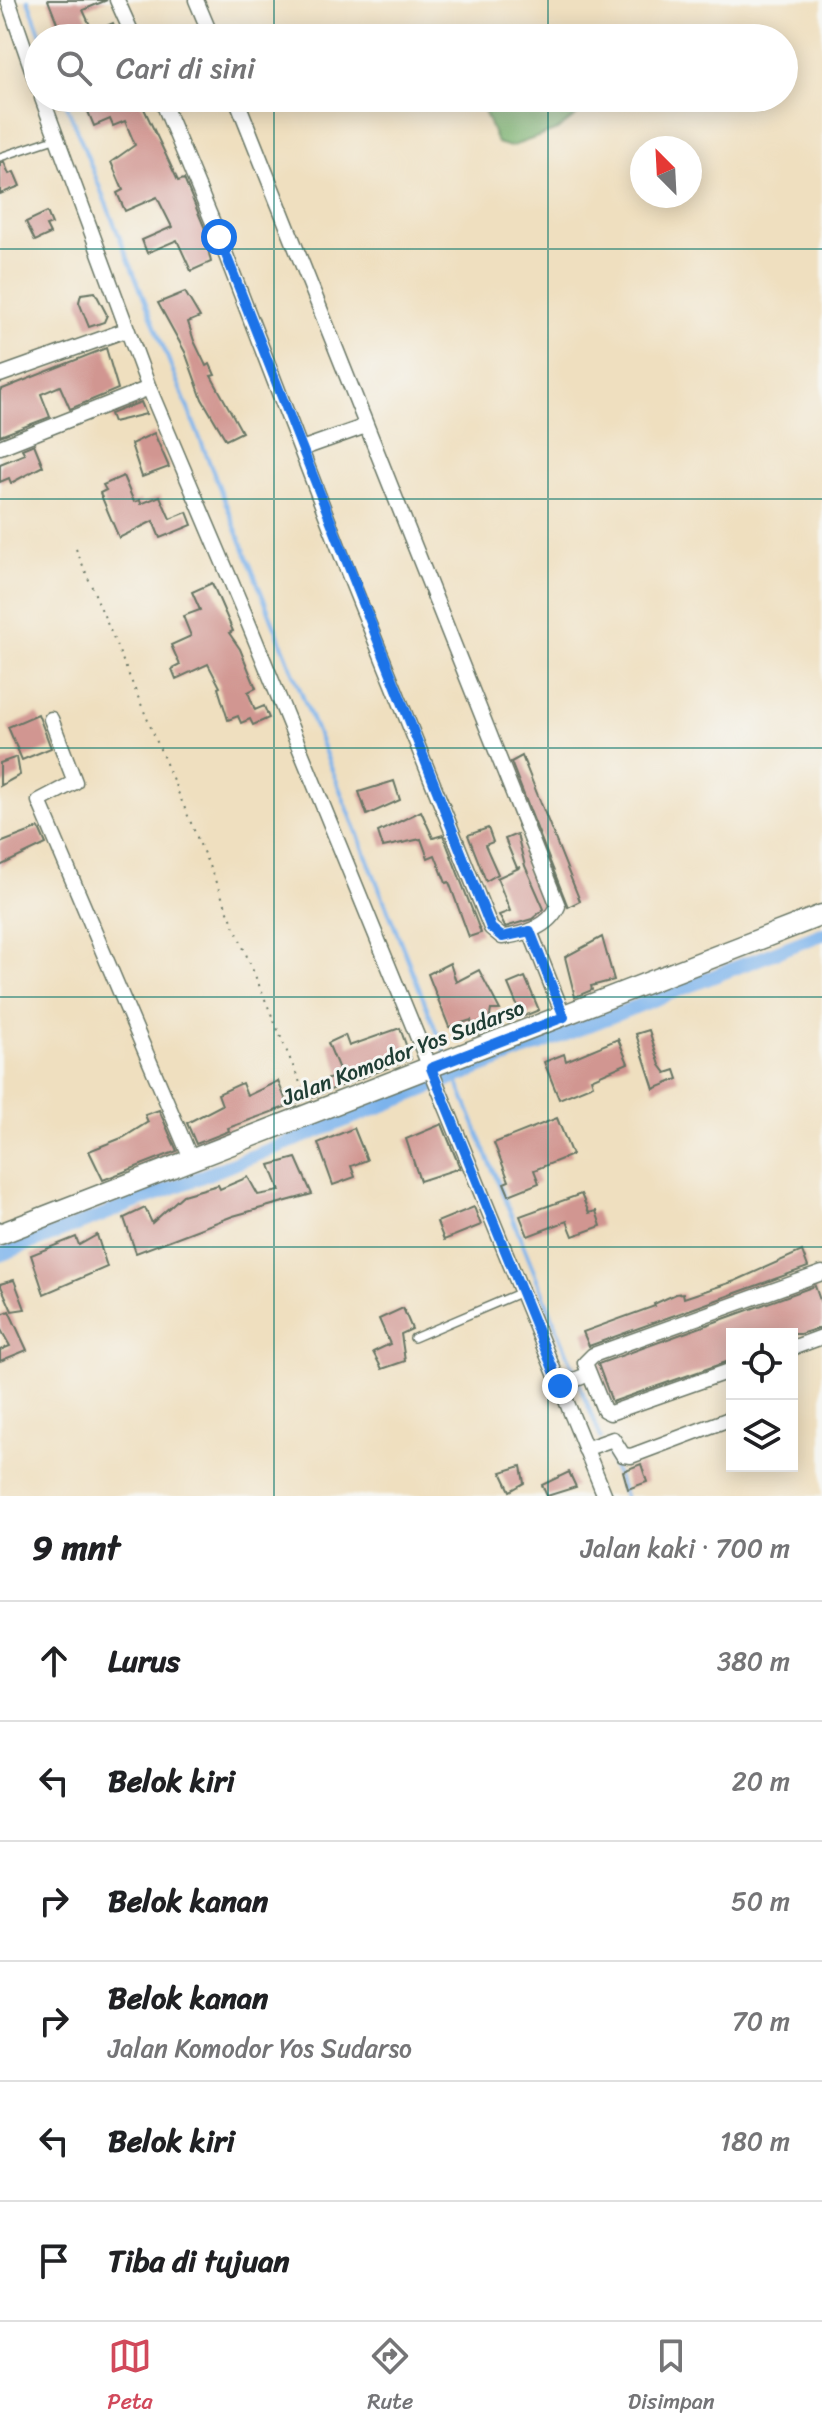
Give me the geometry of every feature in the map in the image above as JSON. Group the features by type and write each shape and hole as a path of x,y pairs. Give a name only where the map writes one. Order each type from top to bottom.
{"street":[{"path":"8,0 24,46"},
{"path":"117,0 128,24"},
{"path":"196,0 206,24"},
{"path":"47,112 149,388 434,1070 605,1496"},
{"path":"167,112 491,928 502,937 530,931 553,915 558,906 242,112"},
{"path":"0,375 126,330"},
{"path":"0,447 149,388"},
{"path":"301,449 366,426"},
{"path":"51,719 75,782 39,801 191,1159"},
{"name":"Jalan Komodor Yos Sudarso","path":"0,1234 191,1159 434,1070 463,1055 822,915"},
{"path":"530,931 564,1017"},
{"path":"726,1372 610,1413 604,1410 586,1375 585,1363 593,1355 822,1273"},
{"path":"798,1346 822,1337"},
{"path":"563,1385 586,1375"},
{"path":"587,1448 613,1439 623,1455 631,1456 726,1420"}],"lane":[{"path":"0,157 57,138"},
{"path":"414,1338 522,1292"}],"path":[{"path":"76,549 313,1113"}],"green space":[{"path":"485,112 576,112 577,115 557,130 510,147 497,143"}],"building":[{"path":"48,0 107,0 83,10 89,24 57,24"},
{"path":"88,112 146,112 178,181 184,179 211,243 207,245 211,262 191,271 177,240 147,253 142,240 172,227 157,197 125,211 117,193 123,190 111,162 135,145 125,121 113,126 110,119 94,126"},
{"path":"4,162 9,174 14,172 20,186 0,194 0,163"},
{"path":"47,212 52,224 46,226 50,234 35,241 26,222"},
{"path":"95,292 107,315 104,322 89,327 79,302 81,294"},
{"path":"185,292 200,317 188,322 194,341 206,366 210,364 215,375 211,376 242,432 226,440 202,399 185,352 158,303"},
{"path":"106,348 118,389 70,409 60,386 41,394 50,417 0,436 0,390"},
{"path":"141,402 146,414 113,422 110,414"},
{"path":"154,433 169,467 142,477 131,444"},
{"path":"34,444 43,466 11,483 9,478 0,482 0,464 25,454 22,449"},
{"path":"123,476 134,502 140,500 141,504 160,496 170,519 187,512 192,525 160,538 153,521 119,538 100,493 106,490 103,485"},
{"path":"212,583 233,631 229,633 240,649 256,688 248,692 255,710 264,706 269,718 253,725 250,719 241,723 238,716 228,720 220,687 208,664 176,679 172,669 180,665 171,645 191,636 183,616 200,610 192,592"},
{"path":"38,714 51,748 22,760 8,727"},
{"path":"522,756 580,901 568,907 511,762"},
{"path":"17,757 20,775 0,786 0,763"},
{"path":"394,781 400,800 367,815 359,792"},
{"path":"421,811 433,838 443,835 481,933 469,937 449,882 446,883 435,855 428,858 421,839 383,847 378,832"},
{"path":"39,828 46,844 0,866 0,843"},
{"path":"488,828 493,842 485,845 498,874 486,881 468,835"},
{"path":"517,834 525,866 544,909 532,919 505,927 499,915 510,911 497,878 521,867 517,868 505,839"},
{"path":"602,937 614,980 591,986 592,990 575,997 565,957"},
{"path":"450,963 456,982 479,970 500,1010 491,1010 487,1031 473,1036 471,1020 449,1027 428,974"},
{"path":"525,977 539,1010 522,1017 508,984"},
{"path":"400,1028 411,1059 291,1105 290,1095 341,1074 328,1043 345,1035 349,1046"},
{"path":"649,1030 660,1065 666,1073 675,1070 678,1079 654,1089 636,1034"},
{"path":"618,1039 628,1063 591,1079 593,1085 559,1099 544,1062 564,1054 566,1061"},
{"path":"278,1081 288,1106 228,1128 229,1131 196,1144 187,1123 222,1105 218,1094 242,1083 247,1096"},
{"path":"159,1110 177,1151 103,1180 89,1151 124,1137 148,1122 145,1115"},
{"path":"557,1118 572,1155 534,1170 539,1183 509,1195 504,1183 509,1181 494,1143"},
{"path":"442,1124 460,1168 420,1181 406,1139"},
{"path":"354,1128 367,1160 351,1166 355,1177 333,1185 318,1143"},
{"path":"296,1158 312,1194 233,1216 136,1253 124,1218 145,1208 152,1223 183,1195 218,1185 220,1189 248,1177 258,1195 280,1191 270,1165"},
{"path":"581,1194 589,1213 596,1211 601,1226 573,1236 567,1221 528,1236 520,1216"},
{"path":"474,1207 481,1225 444,1240 437,1222"},
{"path":"97,1235 107,1267 44,1294 31,1255 76,1237 79,1245"},
{"path":"802,1251 808,1267 589,1346 583,1332 655,1306 676,1294 683,1293 684,1298 735,1281"},
{"path":"14,1280 25,1309 12,1311 0,1284"},
{"path":"815,1286 822,1306 822,1327 800,1334 798,1328 726,1328 726,1362 612,1402 598,1364"},
{"path":"403,1308 412,1329 401,1334 405,1361 382,1369 373,1352 390,1344 379,1319"},
{"path":"9,1311 27,1350 0,1361 0,1350 10,1346 0,1328 0,1315"},
{"path":"641,1464 647,1482 628,1489 623,1471"},
{"path":"521,1466 524,1483 510,1491 501,1472"},
{"path":"569,1472 576,1487 547,1496 542,1485"}],"waterway":[{"path":"28,0 37,24"},
{"path":"70,112 445,1053"},
{"path":"0,1255 822,934"},
{"path":"450,1064 576,1375"},
{"path":"579,1383 601,1438"},
{"path":"605,1446 625,1496"}],"route":[{"path":"219,237 353,585 491,928 502,937 530,931 564,1017 431,1068 560,1386"}]}
